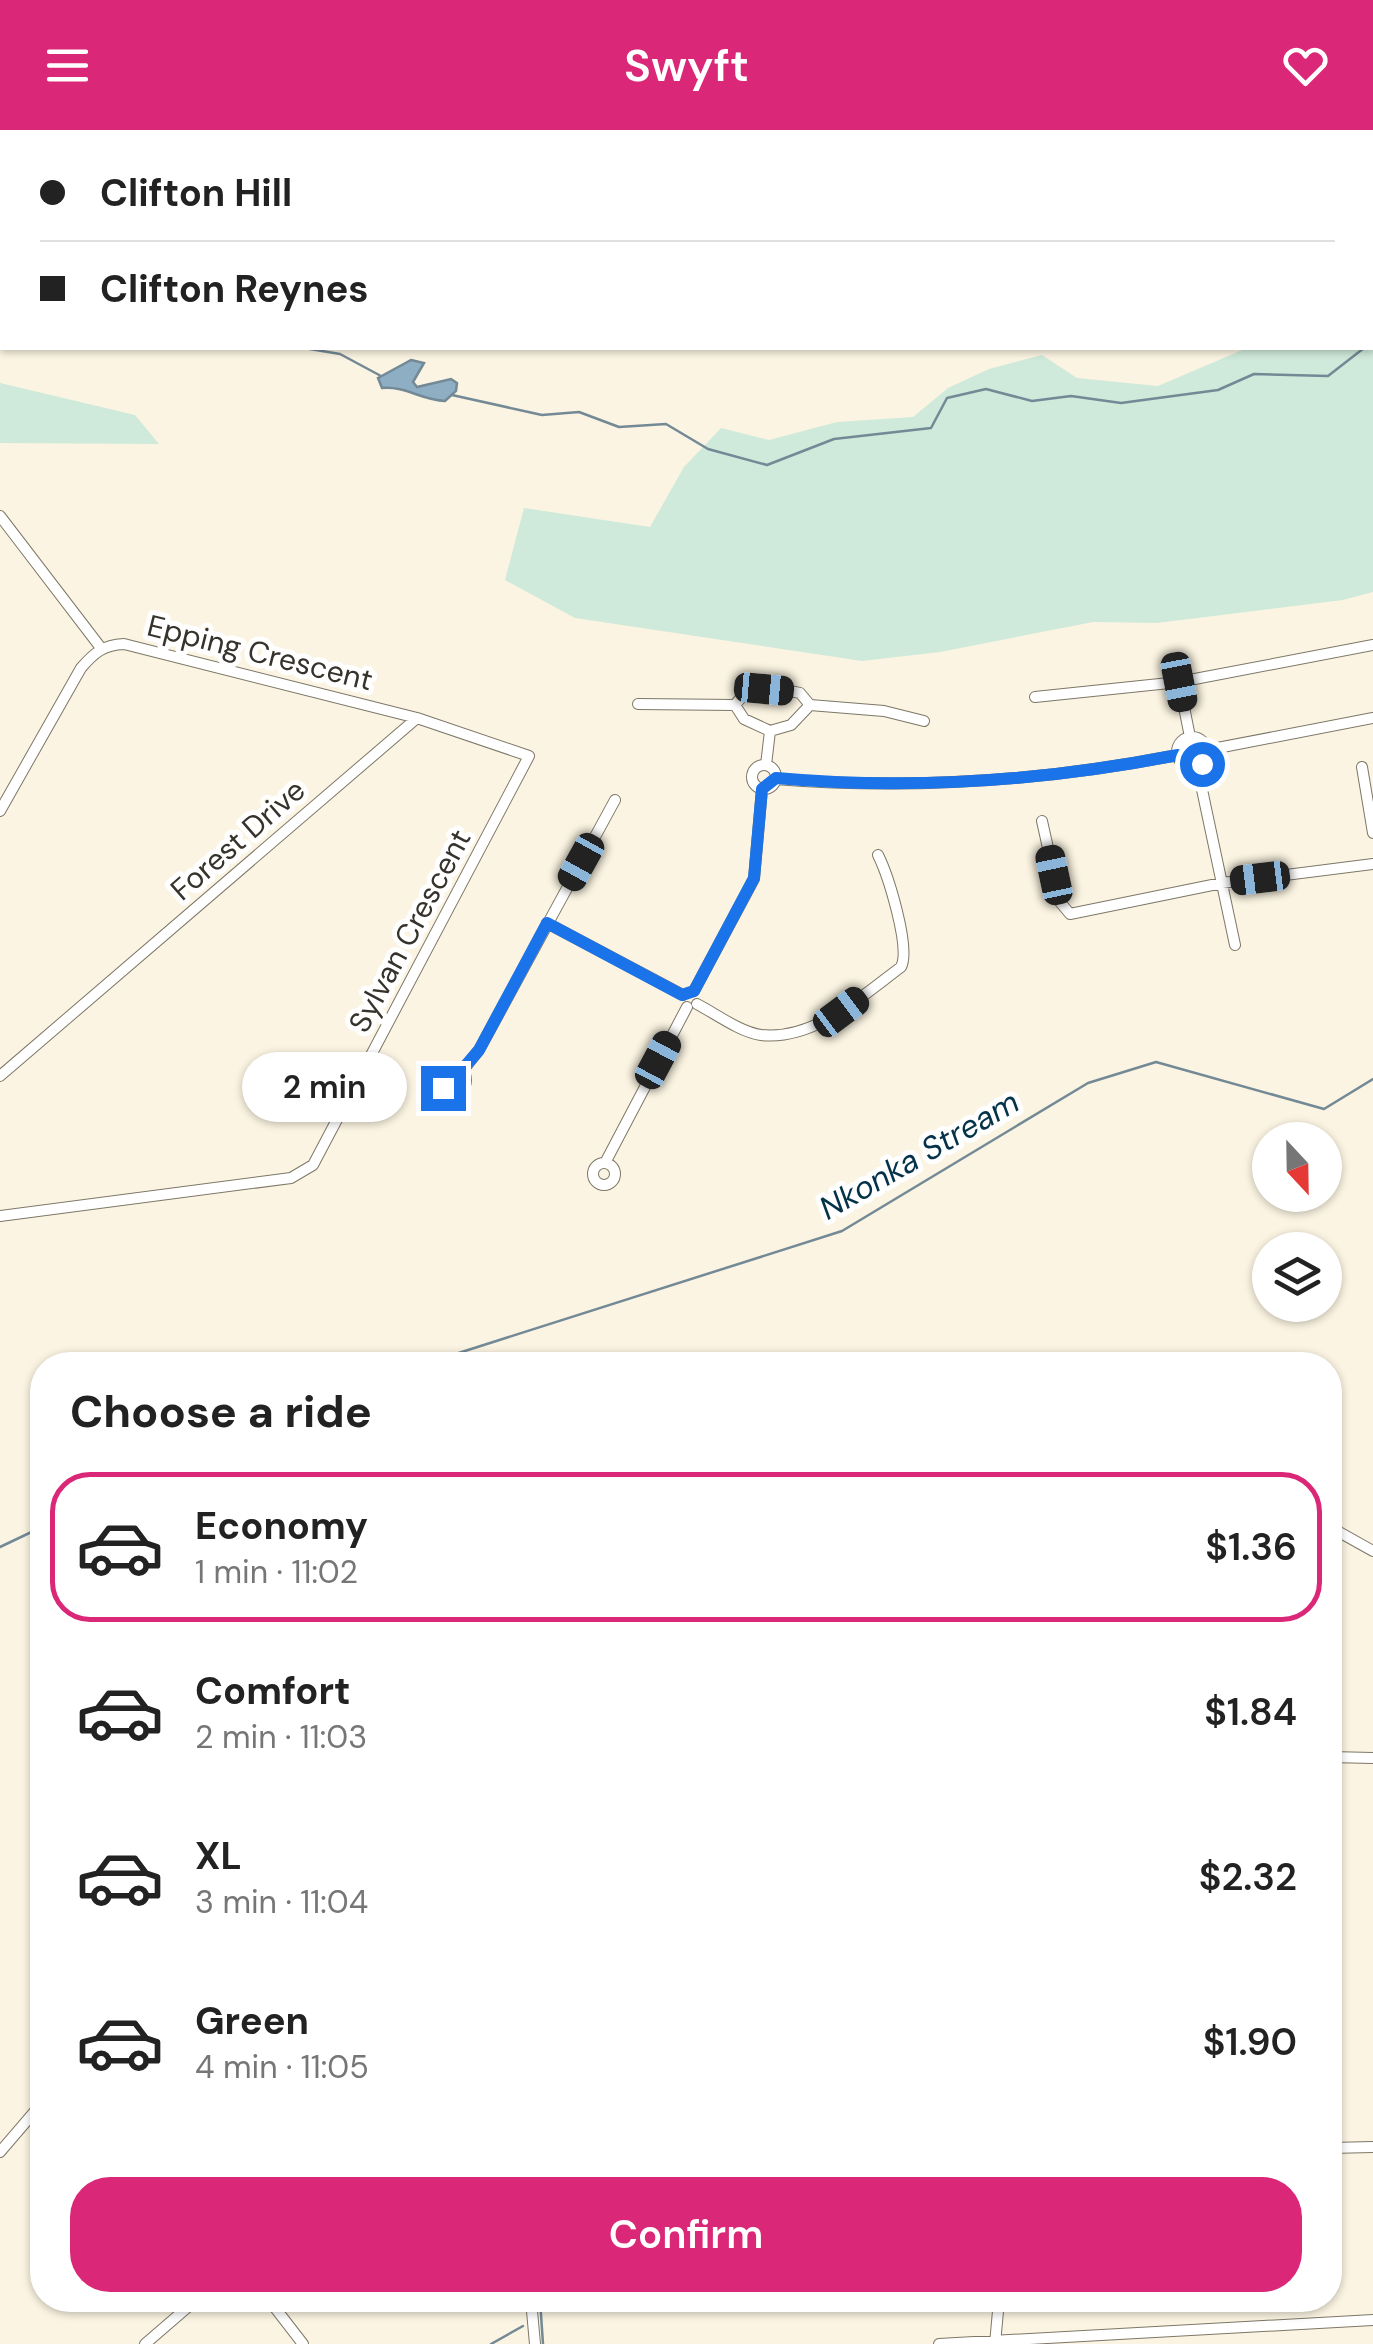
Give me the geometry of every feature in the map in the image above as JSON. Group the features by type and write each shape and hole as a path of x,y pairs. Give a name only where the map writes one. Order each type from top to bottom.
{"street":[{"path":"0,516 101,648"},
{"name":"Epping Crescent","path":"0,810 81,668 101,648 124,644 417,718"},
{"path":"1035,697 1179,682 1373,645"},
{"path":"1179,682 1190,737"},
{"path":"735,704 740,698 764,689 800,693 810,705 884,712 924,721"},
{"path":"638,704 735,704"},
{"path":"735,704 744,719 770,731 791,725 810,705"},
{"name":"Sylvan Crescent","path":"0,1216 291,1178 314,1166 530,756 417,718"},
{"name":"Forest Drive","path":"0,1076 417,718"},
{"path":"1235,945 1197,766 1207,750 1373,718"},
{"path":"770,731 766,765 776,778"},
{"path":"1190,737 1203,742 1207,750"},
{"path":"1190,737 1178,746 1178,755 1183,764 1197,766"},
{"path":"762,789 776,778 889,786 1091,772 1178,755"},
{"path":"688,993 754,878 762,789 752,777 758,767 766,765"},
{"path":"1362,767 1373,833"},
{"path":"462,1070 479,1050 615,800"},
{"path":"1042,822 1060,902 1070,914 1222,883 1373,864"},
{"path":"692,1006 748,1031 771,1035 826,1020 900,967 905,956 886,872 878,855"},
{"path":"547,923 688,993 692,1006 605,1163"},
{"path":"1342,1533 1373,1550"},
{"path":"1342,1757 1373,1758"},
{"path":"0,2152 30,2117"},
{"path":"1342,2148 1373,2147"},
{"path":"145,2344 182,2312"},
{"path":"278,2312 303,2344"},
{"path":"532,2312 536,2344"},
{"path":"995,2342 998,2312"},
{"path":"938,2344 1373,2320"}],"green space":[{"path":"1242,350 1373,350 1373,592 1343,600 1157,623 1093,622 940,652 862,661 575,618 505,580 524,508 650,527 684,467 721,428 769,440 837,422 913,417 948,388 989,369 1042,355 1077,378 1158,386"},
{"path":"0,383 135,415 159,444 0,443"}],"water":[{"path":"411,360 424,363 413,382 417,387 451,379 457,383 456,391 445,401 382,388 378,378"}],"waterway":[{"path":"316,350 340,354 381,376"},
{"path":"452,395 542,415 579,412 619,427 666,424 708,449 767,465 834,439 931,428 947,398 986,389 1032,401 1071,396 1121,403 1218,390 1254,374 1328,376 1361,350"},
{"name":"Nkonka Stream","path":"462,1352 842,1231 1088,1083 1156,1062 1324,1109 1373,1079"},
{"name":"Nkonka Stream","path":"0,1547 30,1533"},
{"path":"541,2312 543,2344"},
{"path":"491,2344 523,2326"}],"route":[{"path":"443,1088 454,1092 464,1086 466,1077 462,1070 479,1050 547,923 682,995 694,991 748,894 754,878 762,789 772,785 776,778 889,786 1091,772 1178,755 1187,766 1202,764"}]}
